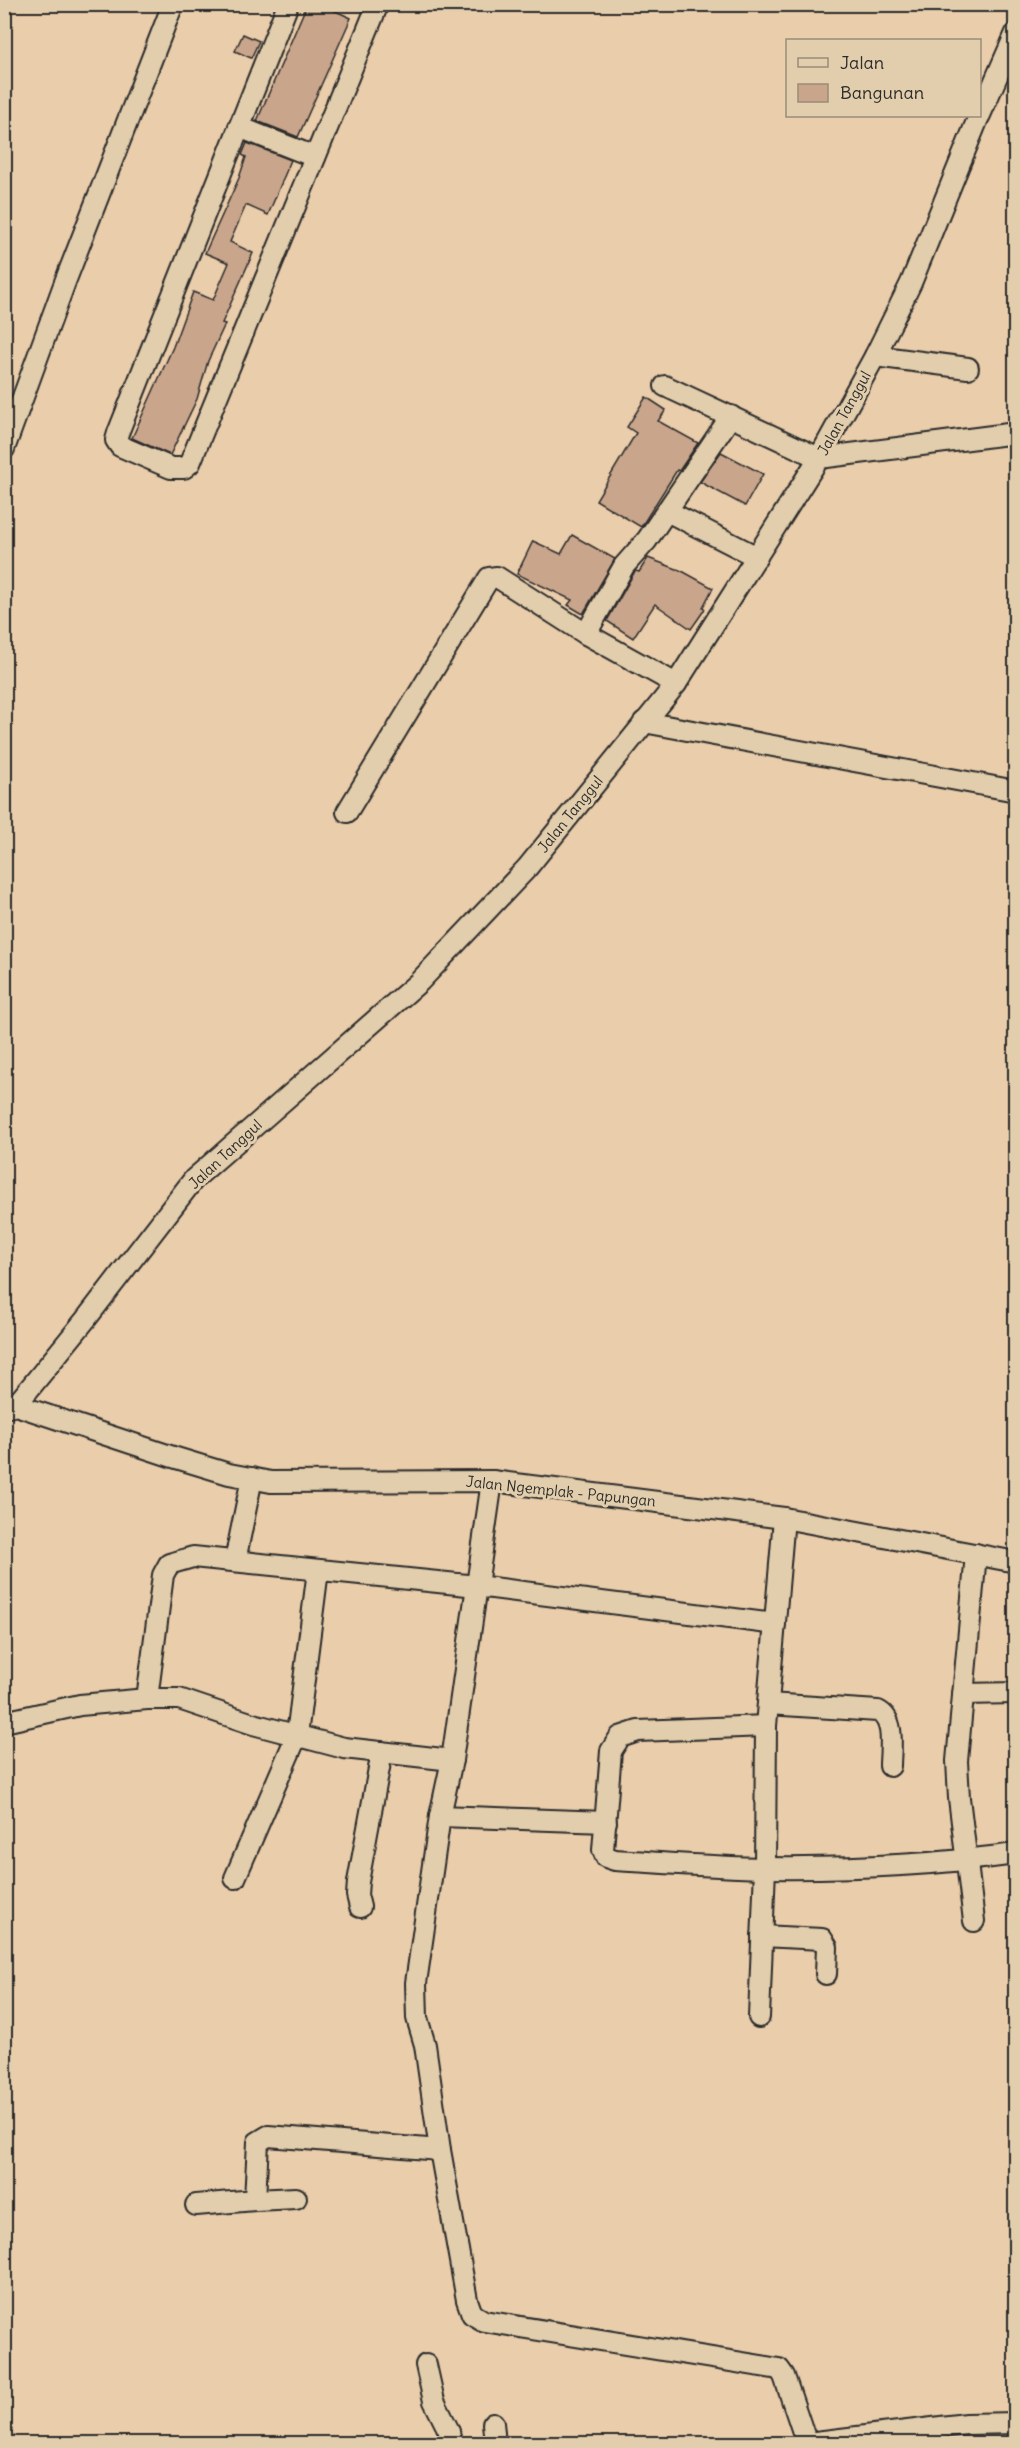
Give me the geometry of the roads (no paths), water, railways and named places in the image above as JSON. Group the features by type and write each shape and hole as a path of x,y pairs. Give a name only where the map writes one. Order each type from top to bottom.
{"street":[{"path":"4,449 65,282 173,4"},
{"path":"288,4 116,440 120,446 139,456 178,469 190,463 378,4"},
{"name":"Jalan Tanggul","path":"981,111 1016,33"},
{"name":"Jalan Tanggul","path":"10,1407 86,1319 194,1179 418,982 527,868 676,684 819,458 875,356 911,283 978,117"},
{"path":"239,127 315,157"},
{"path":"875,356 968,369"},
{"path":"665,386 819,458 1016,433"},
{"path":"586,634 624,566 641,548 731,416"},
{"path":"666,511 757,557"},
{"path":"347,812 487,579 497,577 586,634 676,684"},
{"path":"644,722 1016,791"},
{"name":"Jalan Ngemplak - Papungan","path":"10,1407 229,1474 271,1482 427,1479 492,1481 784,1518 1016,1562"},
{"path":"235,1561 252,1478"},
{"path":"492,1481 452,1760 440,1816 416,1983 417,2018 425,2045 440,2150 467,2300 472,2314 484,2321 779,2369 784,2376 807,2443 966,2424 1016,2423"},
{"path":"759,2017 765,1868 766,1726 784,1518"},
{"path":"974,1921 957,1777 976,1554"},
{"path":"147,1699 163,1575 169,1564 193,1557 477,1586 775,1624"},
{"path":"235,1878 297,1735 318,1570"},
{"path":"963,1694 1016,1693"},
{"path":"4,1722 80,1705 147,1699 179,1699 253,1724 344,1748 452,1760"},
{"path":"768,1704 878,1711 883,1714 890,1727 890,1766"},
{"path":"766,1726 638,1731 620,1737 611,1751 603,1850 606,1857 615,1860 765,1868 873,1866 1016,1854"},
{"path":"360,1907 357,1895 358,1882 382,1752"},
{"path":"440,1816 606,1822"},
{"path":"762,1936 822,1939 827,1947 826,1974"},
{"path":"255,2200 258,2142 268,2136 440,2150"},
{"path":"196,2205 296,2198"},
{"path":"426,2365 430,2389 449,2431 451,2444"},
{"path":"493,2423 495,2444"}]}
